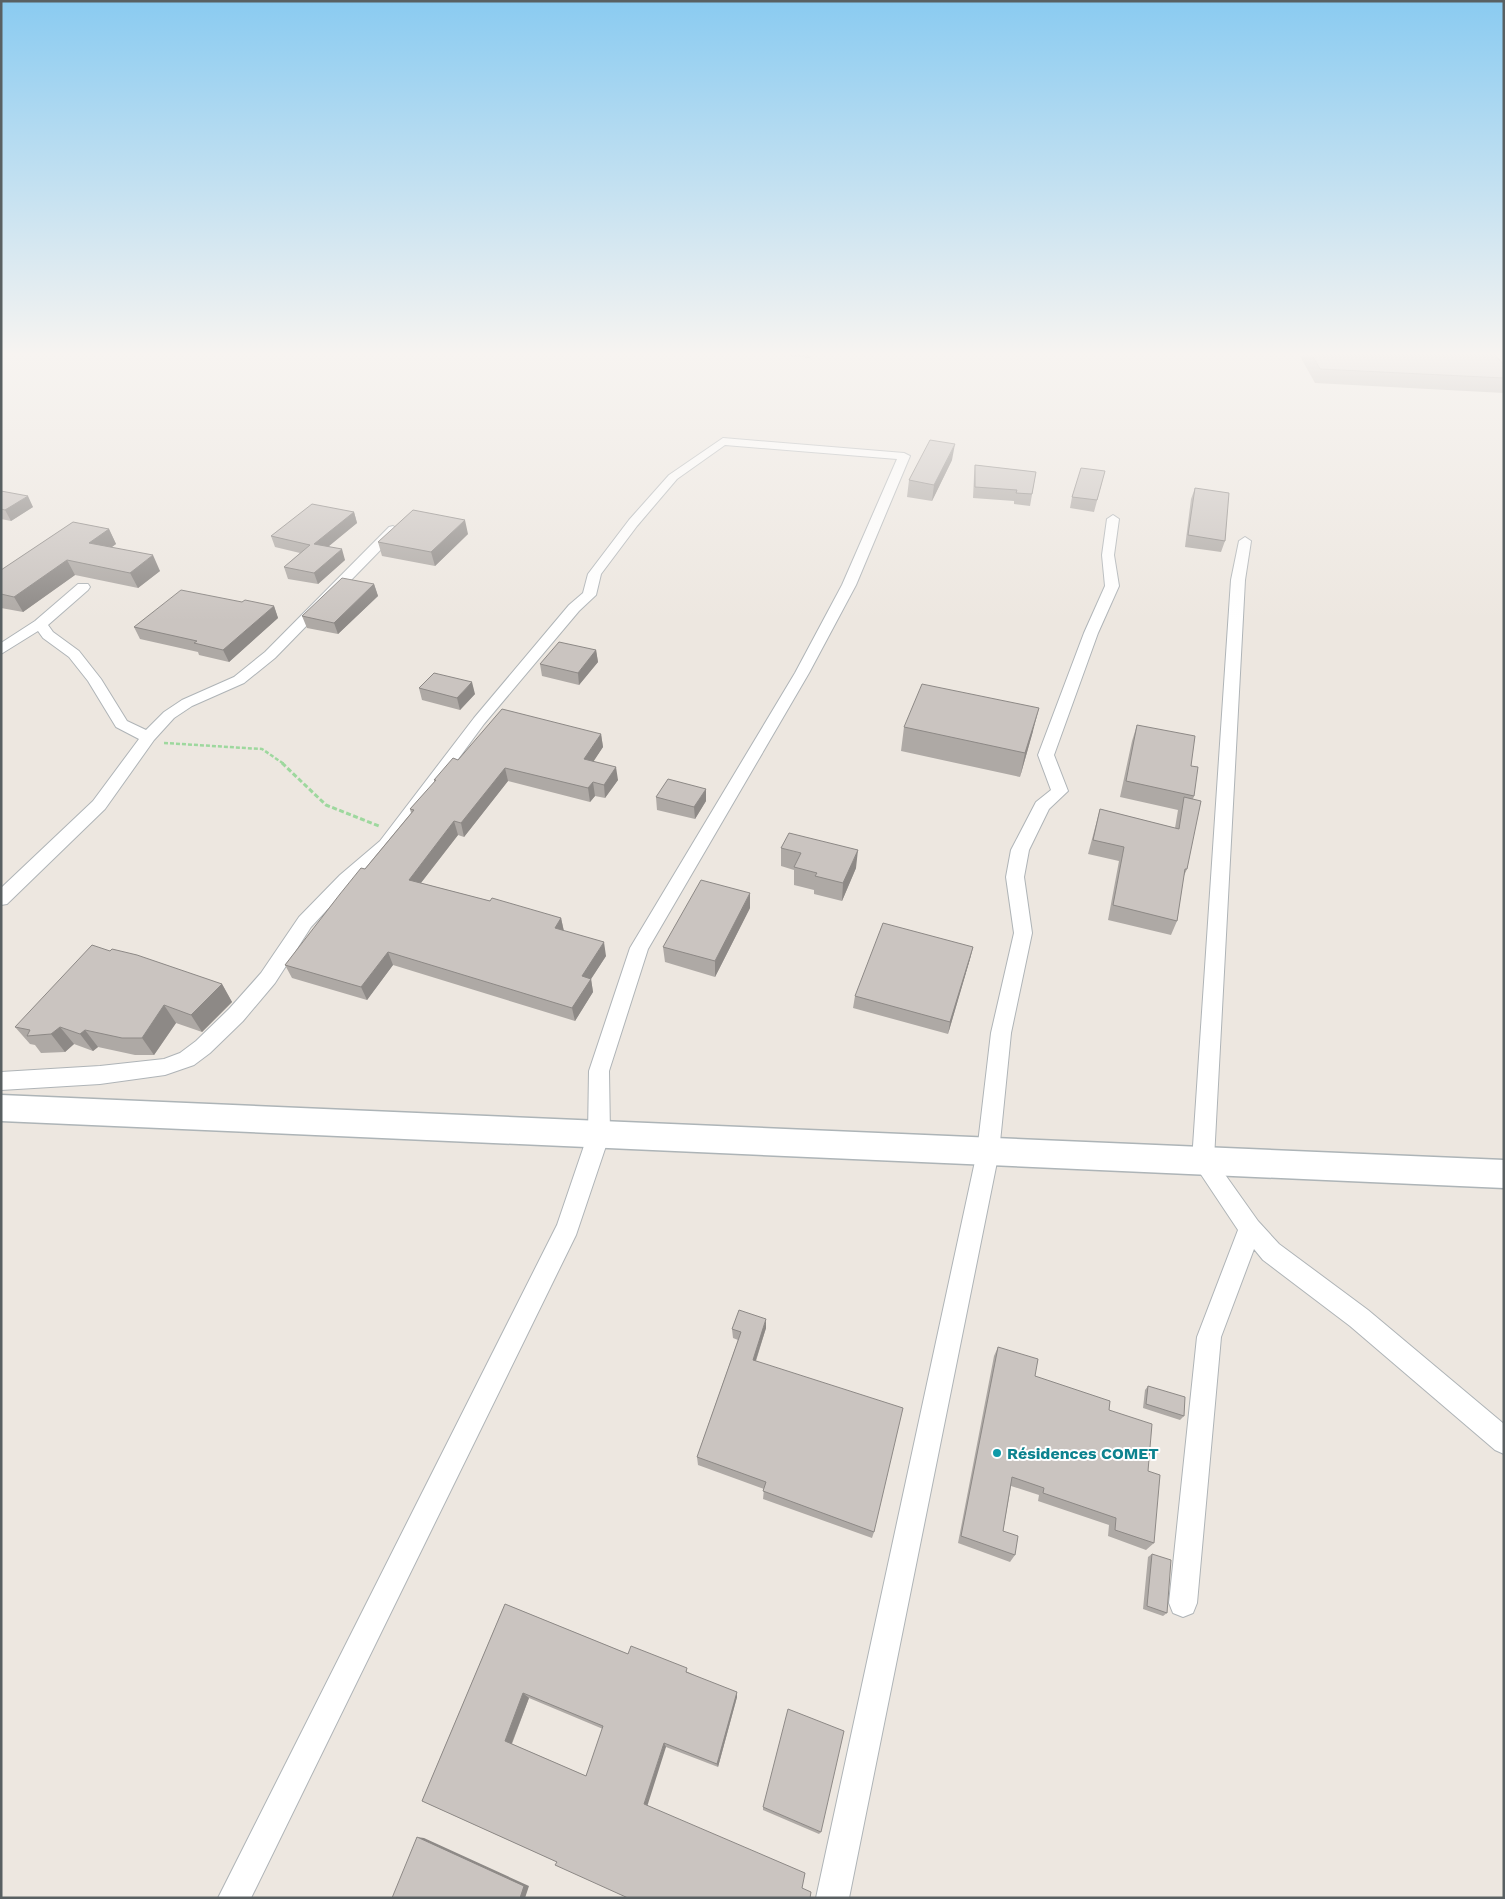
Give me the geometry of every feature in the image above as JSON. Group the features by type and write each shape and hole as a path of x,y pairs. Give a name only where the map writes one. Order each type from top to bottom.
{"street":[{"path":"1,1081 100,1075 165,1067 186,1060 203,1048 236,1015 268,978 304,922 346,879 386,845 479,721 574,608 589,595 595,574 633,523 673,477 719,444"},
{"path":"234,1898 568,1228 599,1134 599,1071 639,948 802,673 850,585 891,483 904,456 755,444"},
{"path":"832,1898 988,1152 1001,1033 1023,933 1016,877 1020,850 1042,806 1060,791 1046,755 1091,632 1112,586 1108,555 1113,519"},
{"path":"1,899 99,805 148,737 169,715 187,703 239,680 276,650 393,530"},
{"path":"1245,541 1237,600 1203,1161 1250,1228 1271,1252 1359,1318 1504,1441"},
{"path":"1,650 40,624 83,587"},
{"path":"40,624 48,635 74,654 94,679 121,724 148,737"},
{"path":"1,1108 1504,1174"},
{"path":"1183,1603 1209,1337 1250,1228"}],"path":[{"path":"148,737 171,745 262,750 277,758 326,805 365,822 397,830"}],"building":[{"path":"928,444 955,444 934,485 909,480"},
{"path":"975,465 1036,472 1032,494 1016,493 1017,490 975,487"},
{"path":"1081,468 1105,471 1097,500 1072,497"},
{"path":"1195,488 1229,493 1225,541 1188,535"},
{"path":"1,491 28,496 5,510 1,509"},
{"path":"312,504 354,512 314,544 342,549 314,573 284,567 310,545 271,536"},
{"path":"413,510 465,520 431,552 378,542"},
{"path":"73,522 109,529 89,543 153,555 130,573 67,560 14,597 1,594 1,570"},
{"path":"342,578 374,584 334,623 302,616"},
{"path":"181,590 274,606 223,650 194,643 197,641 134,627"},
{"path":"559,642 596,650 578,673 540,664"},
{"path":"434,673 472,682 457,698 419,688"},
{"path":"922,684 1039,708 1025,753 904,727"},
{"path":"502,709 601,734 584,759 616,767 604,785 593,782 588,788 505,768 461,823 454,821 409,880 490,901 492,898 561,918 555,928 604,942 582,976 591,979 572,1008 388,952 361,987 285,965 361,868 365,869 414,810 410,809 436,780 434,780 453,758 458,760"},
{"path":"1137,725 1195,736 1191,766 1198,767 1194,796 1126,781"},
{"path":"668,779 706,789 694,807 656,797"},
{"path":"1184,797 1201,801 1187,869 1185,869 1177,921 1113,905 1124,847 1093,840 1100,809 1179,829"},
{"path":"789,833 858,850 843,883 815,876 817,873 794,867 801,853 781,848"},
{"path":"701,880 750,893 715,961 663,947"},
{"path":"883,923 973,947 950,1022 855,996"},
{"path":"92,945 110,951 112,949 137,955 222,984 191,1015 164,1005 142,1038 122,1038 85,1030 80,1034 60,1027 51,1034 27,1036 30,1030 15,1027"},
{"path":"739,1310 766,1319 753,1360 903,1408 874,1532 763,1491 766,1482 697,1457 741,1332 732,1329"},
{"path":"998,1347 1038,1359 1035,1376 1110,1401 1109,1410 1152,1424 1148,1471 1160,1475 1154,1543 1115,1530 1116,1518 1043,1493 1044,1488 1012,1477 1003,1531 1018,1536 1015,1555 961,1536"},
{"path":"1148,1386 1185,1397 1184,1416 1146,1404"},
{"path":"1152,1554 1171,1560 1167,1613 1147,1606"},
{"path":"505,1604 628,1654 631,1646 687,1668 686,1672 737,1692 717,1764 664,1743 644,1804 805,1873 802,1888 811,1892 810,1898 628,1898 555,1865 557,1862 422,1801","holes":["523,1693 603,1726 586,1776 505,1741"]},
{"path":"788,1709 844,1731 821,1832 763,1807"},
{"path":"417,1837 524,1886 520,1898 392,1898"}],"place":[{"name":"Résidences COMET","path":"997,1453"}]}
